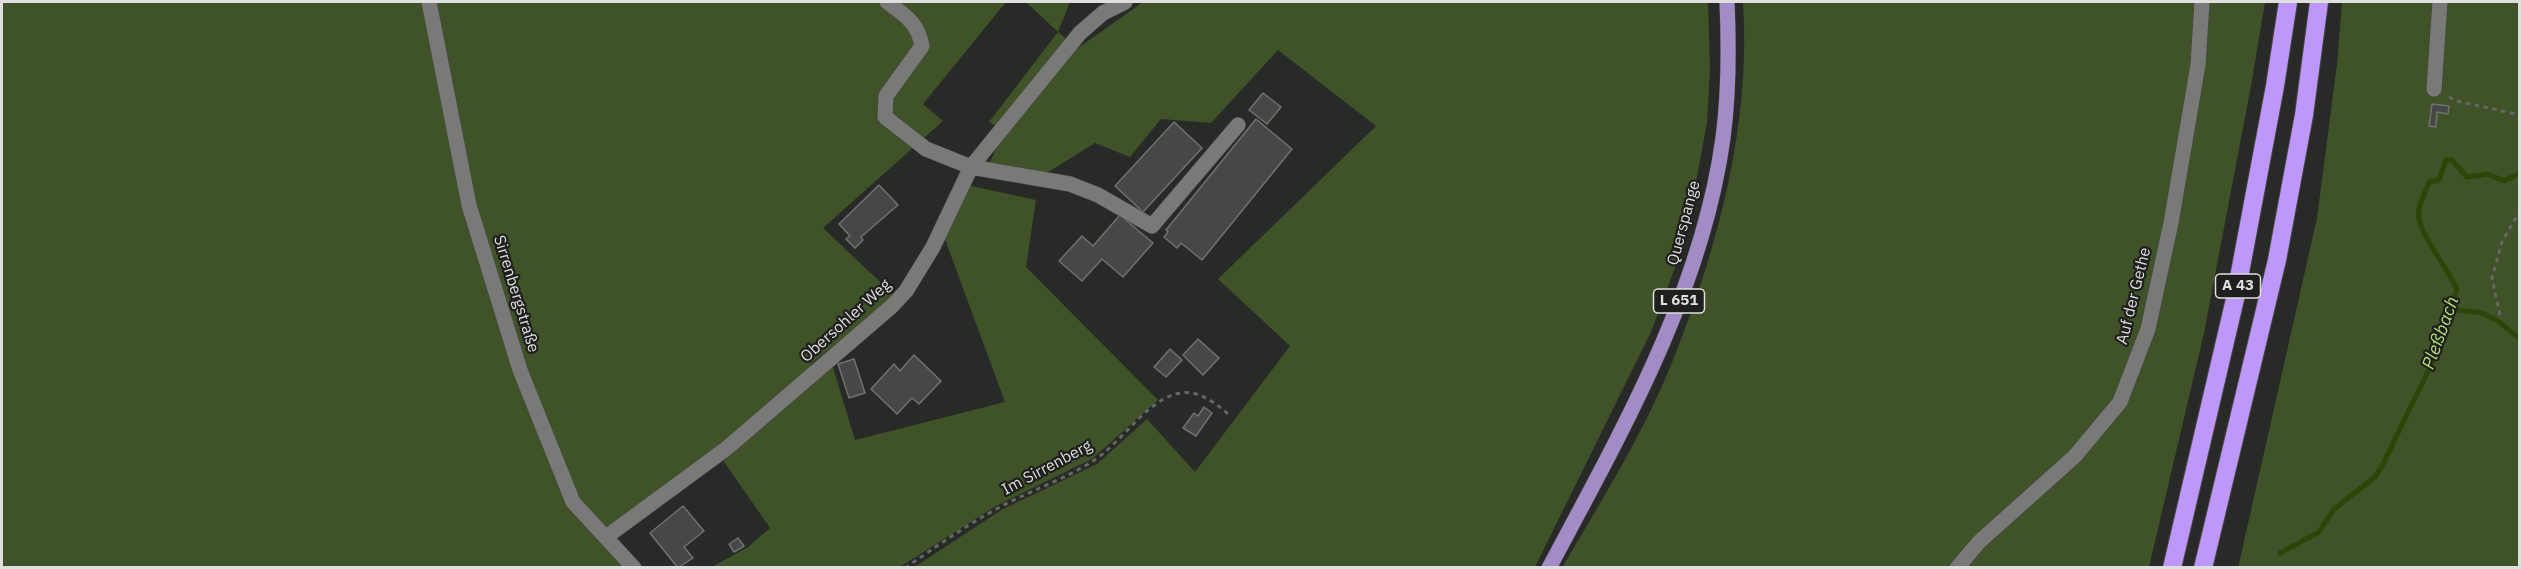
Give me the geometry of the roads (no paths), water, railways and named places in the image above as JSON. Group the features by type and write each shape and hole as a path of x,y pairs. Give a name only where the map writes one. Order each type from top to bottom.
{"highway":[{"name":"A 43","path":"2172,567 2235,299 2273,97 2288,2"},
{"name":"A 43","path":"2202,567 2277,260 2304,115 2319,2"}],"main road":[{"name":"Querspange","path":"1549,567 1634,408 1690,273 1723,139 1729,43 1727,2"}],"street":[{"name":"Sirrenbergstraße","path":"429,2 469,205 520,370 573,502 633,567"},
{"path":"887,2 913,21 920,33 922,46 886,96 885,117 926,149 971,167 1070,184 1098,195 1152,226 1238,124"},
{"name":"Obersohler Weg","path":"606,537 727,448 892,306 906,291 933,247 971,167 1080,33 1103,13 1125,2"},
{"name":"Auf der Gethe","path":"1958,567 1979,542 2075,456 2120,402 2148,329 2168,235 2198,65 2202,2"},
{"path":"2434,89 2440,2"}],"waterway":[{"name":"Pleßbach","path":"2280,553 2319,532 2334,509 2375,477 2433,361 2436,340 2457,290 2427,239 2419,218 2419,209 2429,182 2439,180 2446,160 2452,160 2467,177 2488,174 2504,181 2520,173"},
{"path":"2450,309 2482,313 2498,321 2520,339"}]}
